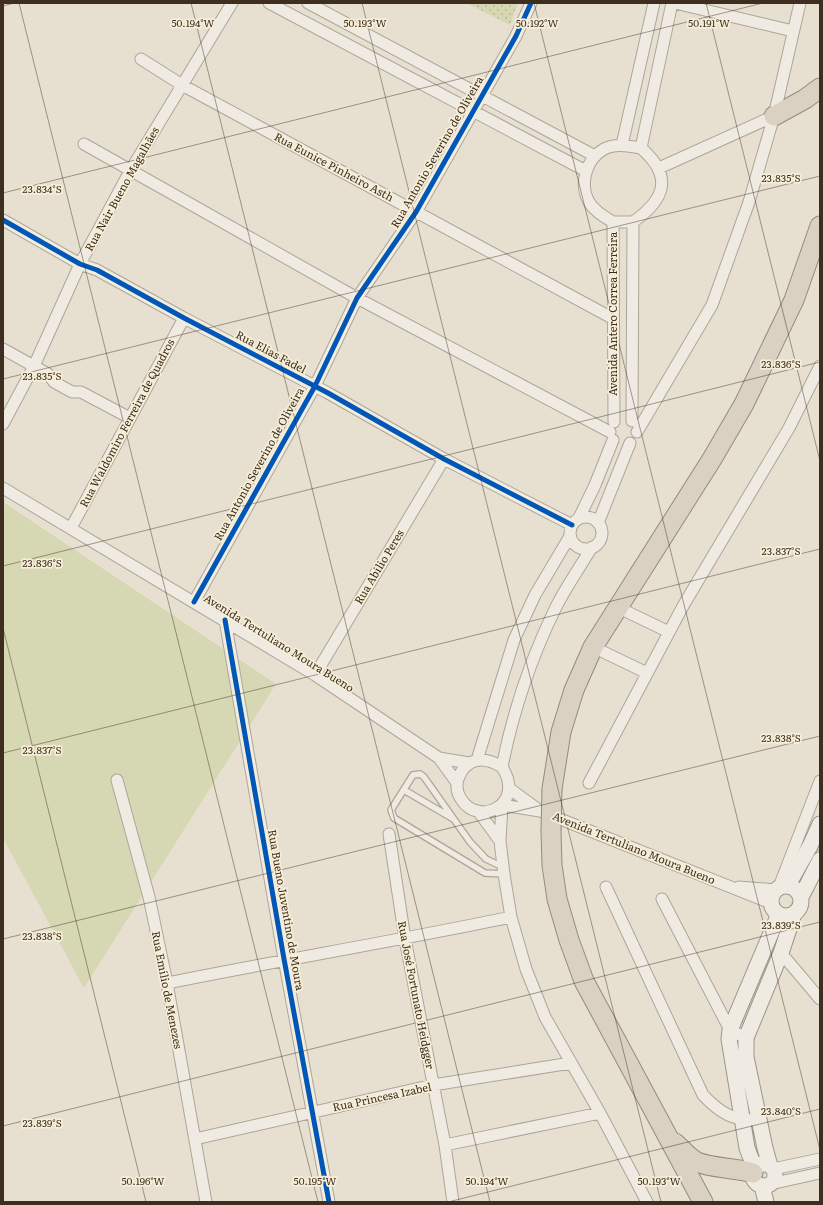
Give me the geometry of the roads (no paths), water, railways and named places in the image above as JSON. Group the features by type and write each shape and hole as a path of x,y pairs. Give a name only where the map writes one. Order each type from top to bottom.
{"highway":[{"path":"774,116 805,99 820,88"},
{"path":"703,1202 666,1135 608,1023 584,981 568,940 557,899 552,865 550,831 552,790 561,732 574,690 593,646 712,459 744,404 794,300 820,226"},
{"path":"666,1135 697,1161 714,1166 738,1168 764,1174"}],"street":[{"name":"Rua Nair Bueno Magalhães","path":"3,424 34,366 80,264 130,171 232,3"},
{"path":"269,3 586,171"},
{"path":"308,3 595,156 605,148 622,145 641,148 652,157 659,168 661,186 658,199 649,211 633,222 613,222"},
{"name":"Rua Antonio Severino de Oliveira","path":"194,602 315,386 357,298 416,212 516,36 531,3"},
{"path":"622,145 654,3"},
{"path":"641,148 674,3 793,31"},
{"path":"598,523 630,443 635,438 637,432 712,305 749,202 774,116 800,3"},
{"name":"Rua Eunice Pinheiro Asth","path":"141,59 182,85 612,318"},
{"path":"659,168 774,116"},
{"path":"84,144 357,298 612,431 618,444 624,445 630,443"},
{"name":"Avenida Antero Correa Ferreira","path":"595,156 586,171 585,189 589,202 599,214 613,222 612,431"},
{"name":"Rua Elias Fadel","path":"3,220 80,264 96,270 184,318 315,386 444,458 574,526"},
{"name":"Avenida Antero Correa Ferreira","path":"632,421 633,222"},
{"name":"Rua Waldomiro Ferreira de Quadros","path":"71,528 184,318"},
{"path":"3,350 48,374 54,382 72,392 81,392 130,418"},
{"path":"589,783 646,673 724,536 789,428 820,366"},
{"path":"473,762 514,640 535,595 595,485 612,431 620,418 626,418 632,421 636,426 637,432"},
{"name":"Rua Abilio Peres","path":"315,674 444,458"},
{"name":"Avenida Tertuliano Moura Bueno","path":"3,488 315,674 439,758 457,783"},
{"path":"502,767 516,706 537,649 556,606 592,547 598,543 601,536 601,529 593,518 586,516 574,526"},
{"path":"574,526 578,547 592,547"},
{"path":"617,607 669,632"},
{"name":"Rua Bueno Juventino de Moura","path":"225,620 284,959 329,1202"},
{"path":"593,646 646,673"},
{"name":"Avenida Tertuliano Moura Bueno","path":"439,758 473,762"},
{"path":"502,805 486,812 478,811 464,804 458,794 457,783 461,771 473,762 492,760 502,767 508,777 510,789 502,805 500,841 511,917 526,969 545,1017 600,1113 645,1202"},
{"name":"Rua Emílio de Menezes","path":"118,780 148,897 167,983 206,1202"},
{"path":"764,1174 747,1148 729,1039 730,1030 781,899 820,782"},
{"name":"Avenida Tertuliano Moura Bueno","path":"510,789 540,811"},
{"name":"Avenida Tertuliano Moura Bueno","path":"502,805 540,811 728,886 781,899"},
{"path":"478,811 500,841"},
{"path":"766,1202 764,1148 760,1120 746,1057 746,1038 781,953 781,899 810,846 820,824"},
{"name":"Rua José Fortunato Heidgger","path":"389,834 404,939 445,1145 453,1202"},
{"path":"781,899 794,887 801,897 820,860"},
{"path":"606,888 703,1095 716,1109 743,1121 760,1120"},
{"path":"662,899 730,1030 746,1038"},
{"path":"167,983 284,959 404,939 511,917"},
{"path":"781,953 820,999"},
{"name":"Rua Princesa Izabel","path":"195,1139 433,1085 571,1063"},
{"path":"445,1145 600,1113"},
{"path":"764,1174 820,1159"},
{"path":"764,1174 820,1173"}],"lane":[{"path":"420,774 424,777 470,842 486,859 504,871 485,874 394,818 391,810 413,775 420,774"},
{"path":"404,790 453,818"}]}
